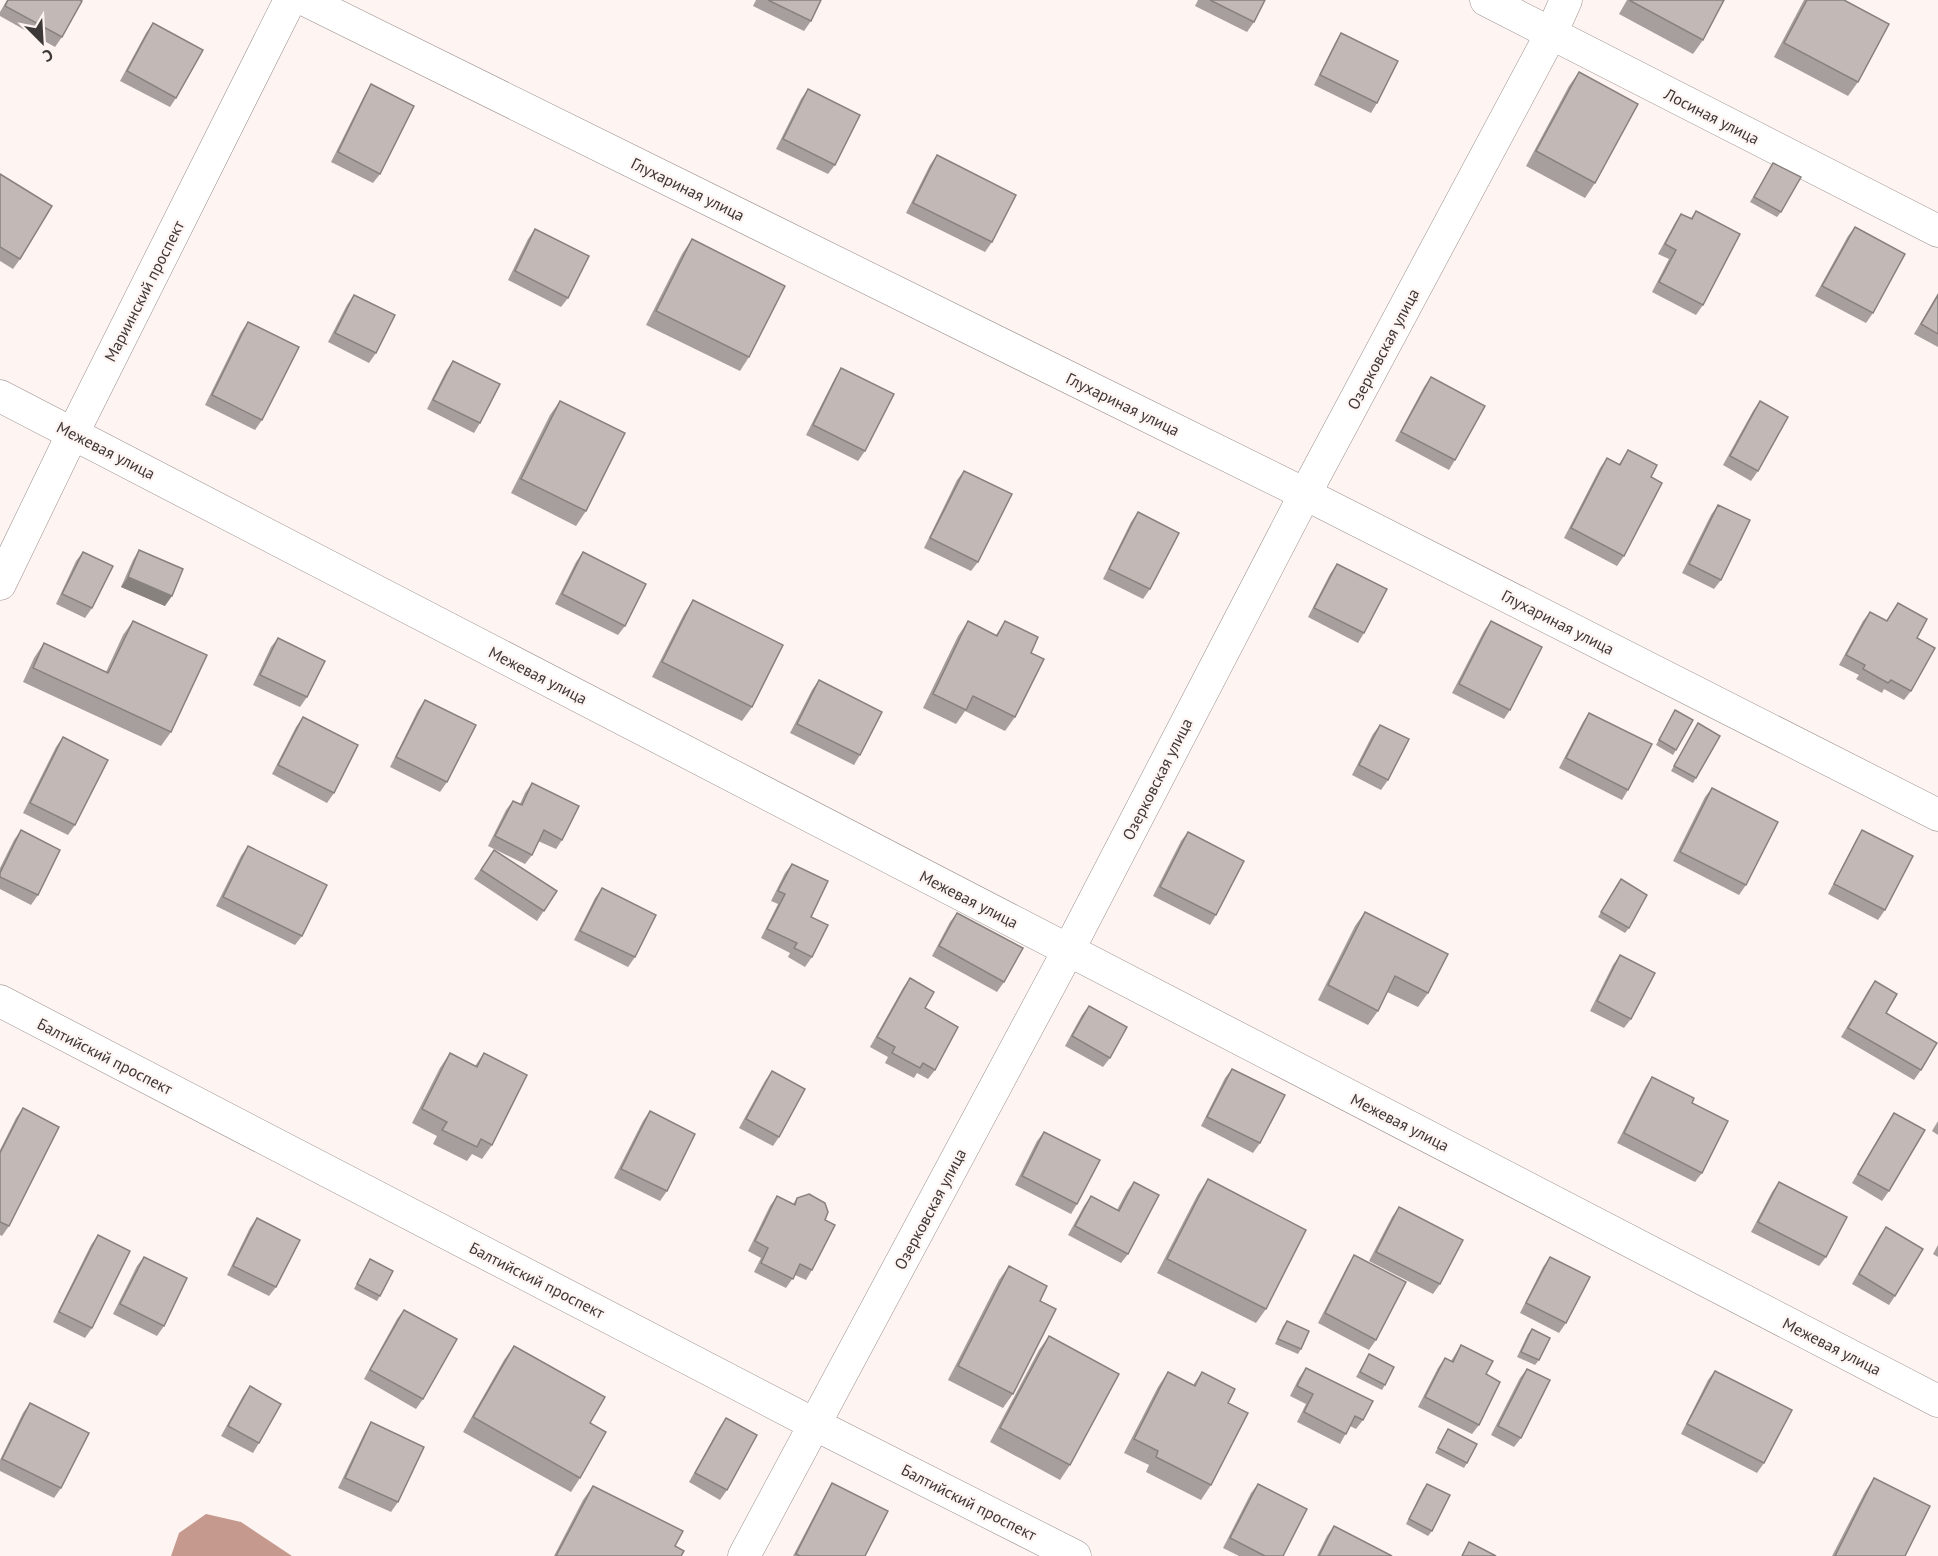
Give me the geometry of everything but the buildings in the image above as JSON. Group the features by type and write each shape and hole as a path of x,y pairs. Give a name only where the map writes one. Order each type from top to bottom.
{"street":[{"name":"Мариинский проспект","path":"0,584 290,0"},
{"name":"Глухариная улица","path":"305,0 1305,494 1938,815"},
{"name":"Лосиная улица","path":"1486,0 1938,231"},
{"name":"Озерковская улица","path":"744,1556 1068,951 1305,494 1551,34 1566,0"},
{"name":"Межевая улица","path":"0,396 1938,1401"},
{"name":"Балтийский проспект","path":"0,1001 814,1424 1074,1556"}],"shaded area":[{"path":"206,1514 241,1522 292,1556 171,1556 179,1533"}]}
